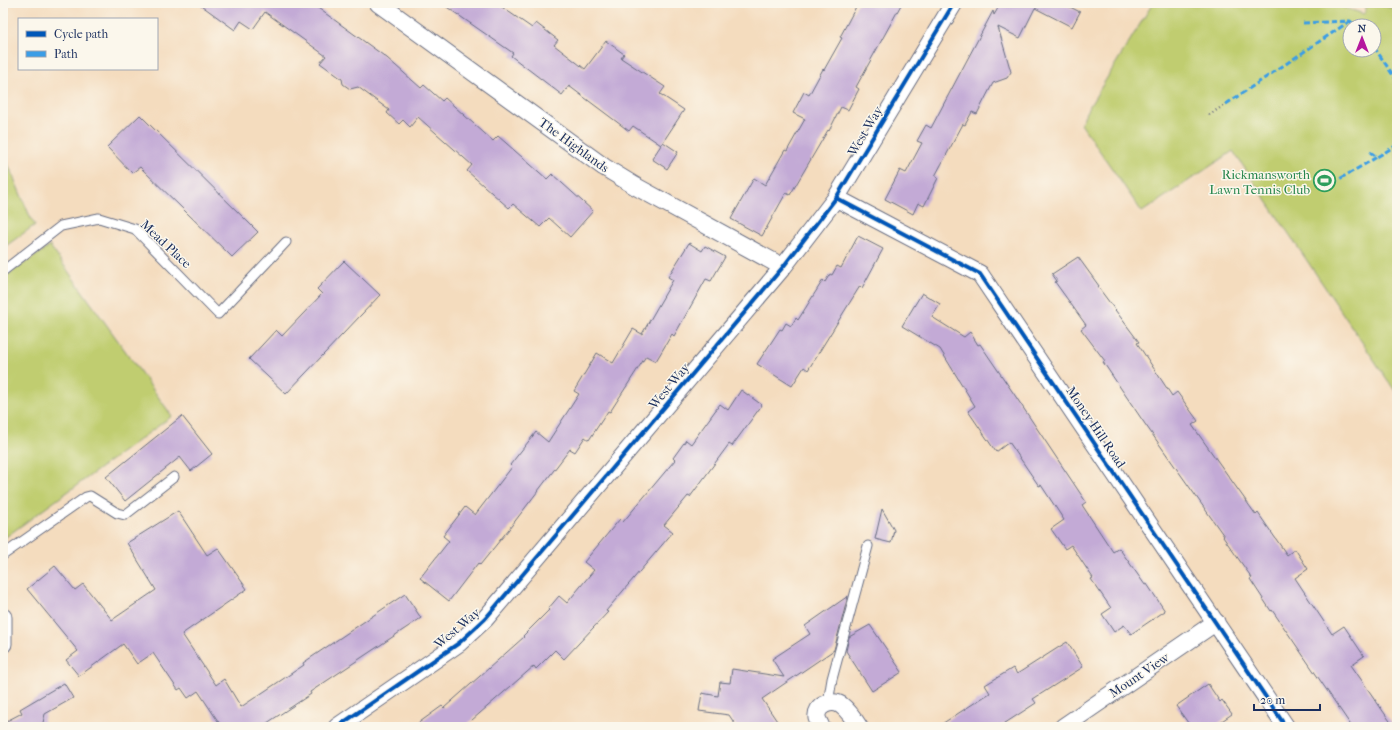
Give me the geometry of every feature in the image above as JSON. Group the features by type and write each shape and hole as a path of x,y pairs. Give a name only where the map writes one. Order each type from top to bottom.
{"street":[{"name":"The Highlands","path":"378,3 604,167 635,186 783,267"},
{"name":"West Way","path":"337,727 459,643 485,619 783,267 836,198 954,3"},
{"name":"Money Hill Road","path":"836,198 980,274 1286,727"},
{"path":"3,616 3,644"},
{"name":"Mount View","path":"1063,727 1216,622"},
{"path":"821,727 817,718 817,712 820,707 828,703 840,704 859,727"}],"lane":[{"name":"Mead Place","path":"3,271 61,226 99,218 135,229 218,314 286,242"},
{"path":"3,555 86,497 90,496 117,513 125,515 174,477"},
{"path":"828,703 832,679 868,546"}],"path":[{"path":"1209,115 1226,104"}],"green space":[{"name":"Rickmansworth Lawn Tennis Club","path":"1153,3 1330,3 1364,14 1368,3 1377,3 1397,10 1397,394 1233,151 1142,212 1081,124 1086,112"},
{"path":"3,152 31,219 35,225 3,248"},
{"path":"50,246 172,416 3,539 3,278"}],"building":[{"path":"198,3 311,3 387,58 421,88 424,85 442,101 445,98 493,141 498,136 547,179 552,174 593,211 570,237 549,218 540,227 513,204 509,208 467,171 472,165 418,117 410,127 403,120 399,124 387,113 389,110 358,87 350,89 343,84 342,79 320,63 326,56 265,12 253,29 241,21 235,30"},
{"path":"441,3 496,3 532,28 536,23 558,40 554,45 585,69 606,41 624,54 621,58 665,87 660,94 684,110 661,145 633,126 629,131 569,86 562,95 511,56 513,53"},
{"path":"858,3 902,3 856,87 859,89 848,110 841,107 829,131 828,130 790,195 786,193 762,236 731,219 754,178 765,185 785,150 787,151 805,119 793,113 804,92 809,95 823,69 824,70 842,38 840,37"},
{"path":"1001,3 1062,3 1080,12 1072,27 1035,8 1020,38 998,27 1011,72 1007,78 993,83 977,114 972,112 965,125 963,124 935,176 938,178 924,206 918,203 913,214 885,199 900,170 906,173 922,143 917,141 926,125 931,128 993,11 994,15"},
{"path":"140,115 258,232 232,257 140,167 132,173 107,147"},
{"path":"663,142 678,152 667,169 652,159"},
{"path":"858,236 883,249 862,288 860,286 808,370 804,367 792,386 757,364 780,329 782,330 786,323 791,326 796,318 798,320 823,280 825,282 830,274 832,275 837,266 841,268"},
{"path":"689,243 702,251 705,246 725,257 711,281 706,279 674,336 672,334 656,361 646,356 610,412 608,411 589,440 585,437 575,452 570,449 509,529 480,565 478,563 449,601 420,578 449,541 443,536 465,507 475,515 512,467 510,465 536,432 548,442 579,394 574,391 597,353 613,363 633,329 642,334 673,280 668,277"},
{"path":"1078,257 1099,286 1098,287 1139,342 1137,343 1172,396 1177,392 1198,421 1192,425 1256,515 1258,513 1287,555 1295,549 1308,569 1295,578 1332,634 1344,626 1364,656 1351,665 1394,727 1352,727 1272,610 1271,611 1250,579 1252,578 1223,537 1224,536 1103,362 1105,361 1081,329 1086,325 1055,282 1057,281 1052,274"},
{"path":"344,261 380,295 286,394 249,359 276,330 282,336 322,294 317,289"},
{"path":"922,293 940,304 932,317 964,337 970,332 978,345 980,344 1086,502 1082,505 1113,552 1119,548 1145,585 1147,584 1165,611 1131,634 1124,625 1114,632 1102,614 1111,608 1091,579 1093,578 1071,545 1065,549 1051,529 1064,520 1041,485 1039,486 1009,442 996,452 968,411 975,406 940,349 902,326"},
{"path":"741,390 762,405 732,446 729,444 690,497 688,496 664,525 673,532 606,611 608,612 564,659 555,650 536,669 534,666 464,727 413,727 442,706 444,708 524,637 523,636 549,610 548,609 559,596 567,603 594,570 584,562 620,519 623,522 675,460 673,458 686,440 691,444 720,404 728,410"},
{"path":"182,416 212,454 191,471 180,457 125,501 106,477"},
{"path":"882,509 894,530 891,543 875,539"},
{"path":"178,511 207,555 218,548 247,589 182,634 216,685 224,679 241,707 405,594 421,618 310,692 311,694 261,727 222,727 198,691 188,698 181,688 178,690 153,653 137,664 123,644 79,676 66,660 78,651 27,589 55,566 75,590 83,584 112,620 156,590 127,543"},
{"path":"848,596 834,650 762,699 781,727 737,727 729,715 699,711 702,693 718,696 720,682 730,683 732,669 784,677 772,659 810,634 805,626"},
{"path":"870,625 902,672 872,691 846,651 849,637"},
{"path":"1067,642 1083,667 1033,699 1036,703 999,727 937,727 990,693 985,685 1013,668 1017,674"},
{"path":"64,683 73,698 45,714 42,727 3,727 3,723 22,713 20,709"},
{"path":"1208,684 1220,702 1222,700 1232,714 1213,727 1191,727 1176,706"}],"marked path":[{"path":"1303,23 1342,21"},
{"path":"1226,104 1342,26"},
{"path":"1381,58 1397,81"},
{"path":"1370,152 1377,157 1397,145"},
{"path":"1324,182 1331,184 1377,157"}],"cycle path":[{"path":"337,727 459,643 485,619 783,267 836,198 954,3"},
{"path":"836,198 980,274 1286,727"}],"place":[{"name":"Rickmansworth Lawn Tennis Club","path":"1325,181"}]}
